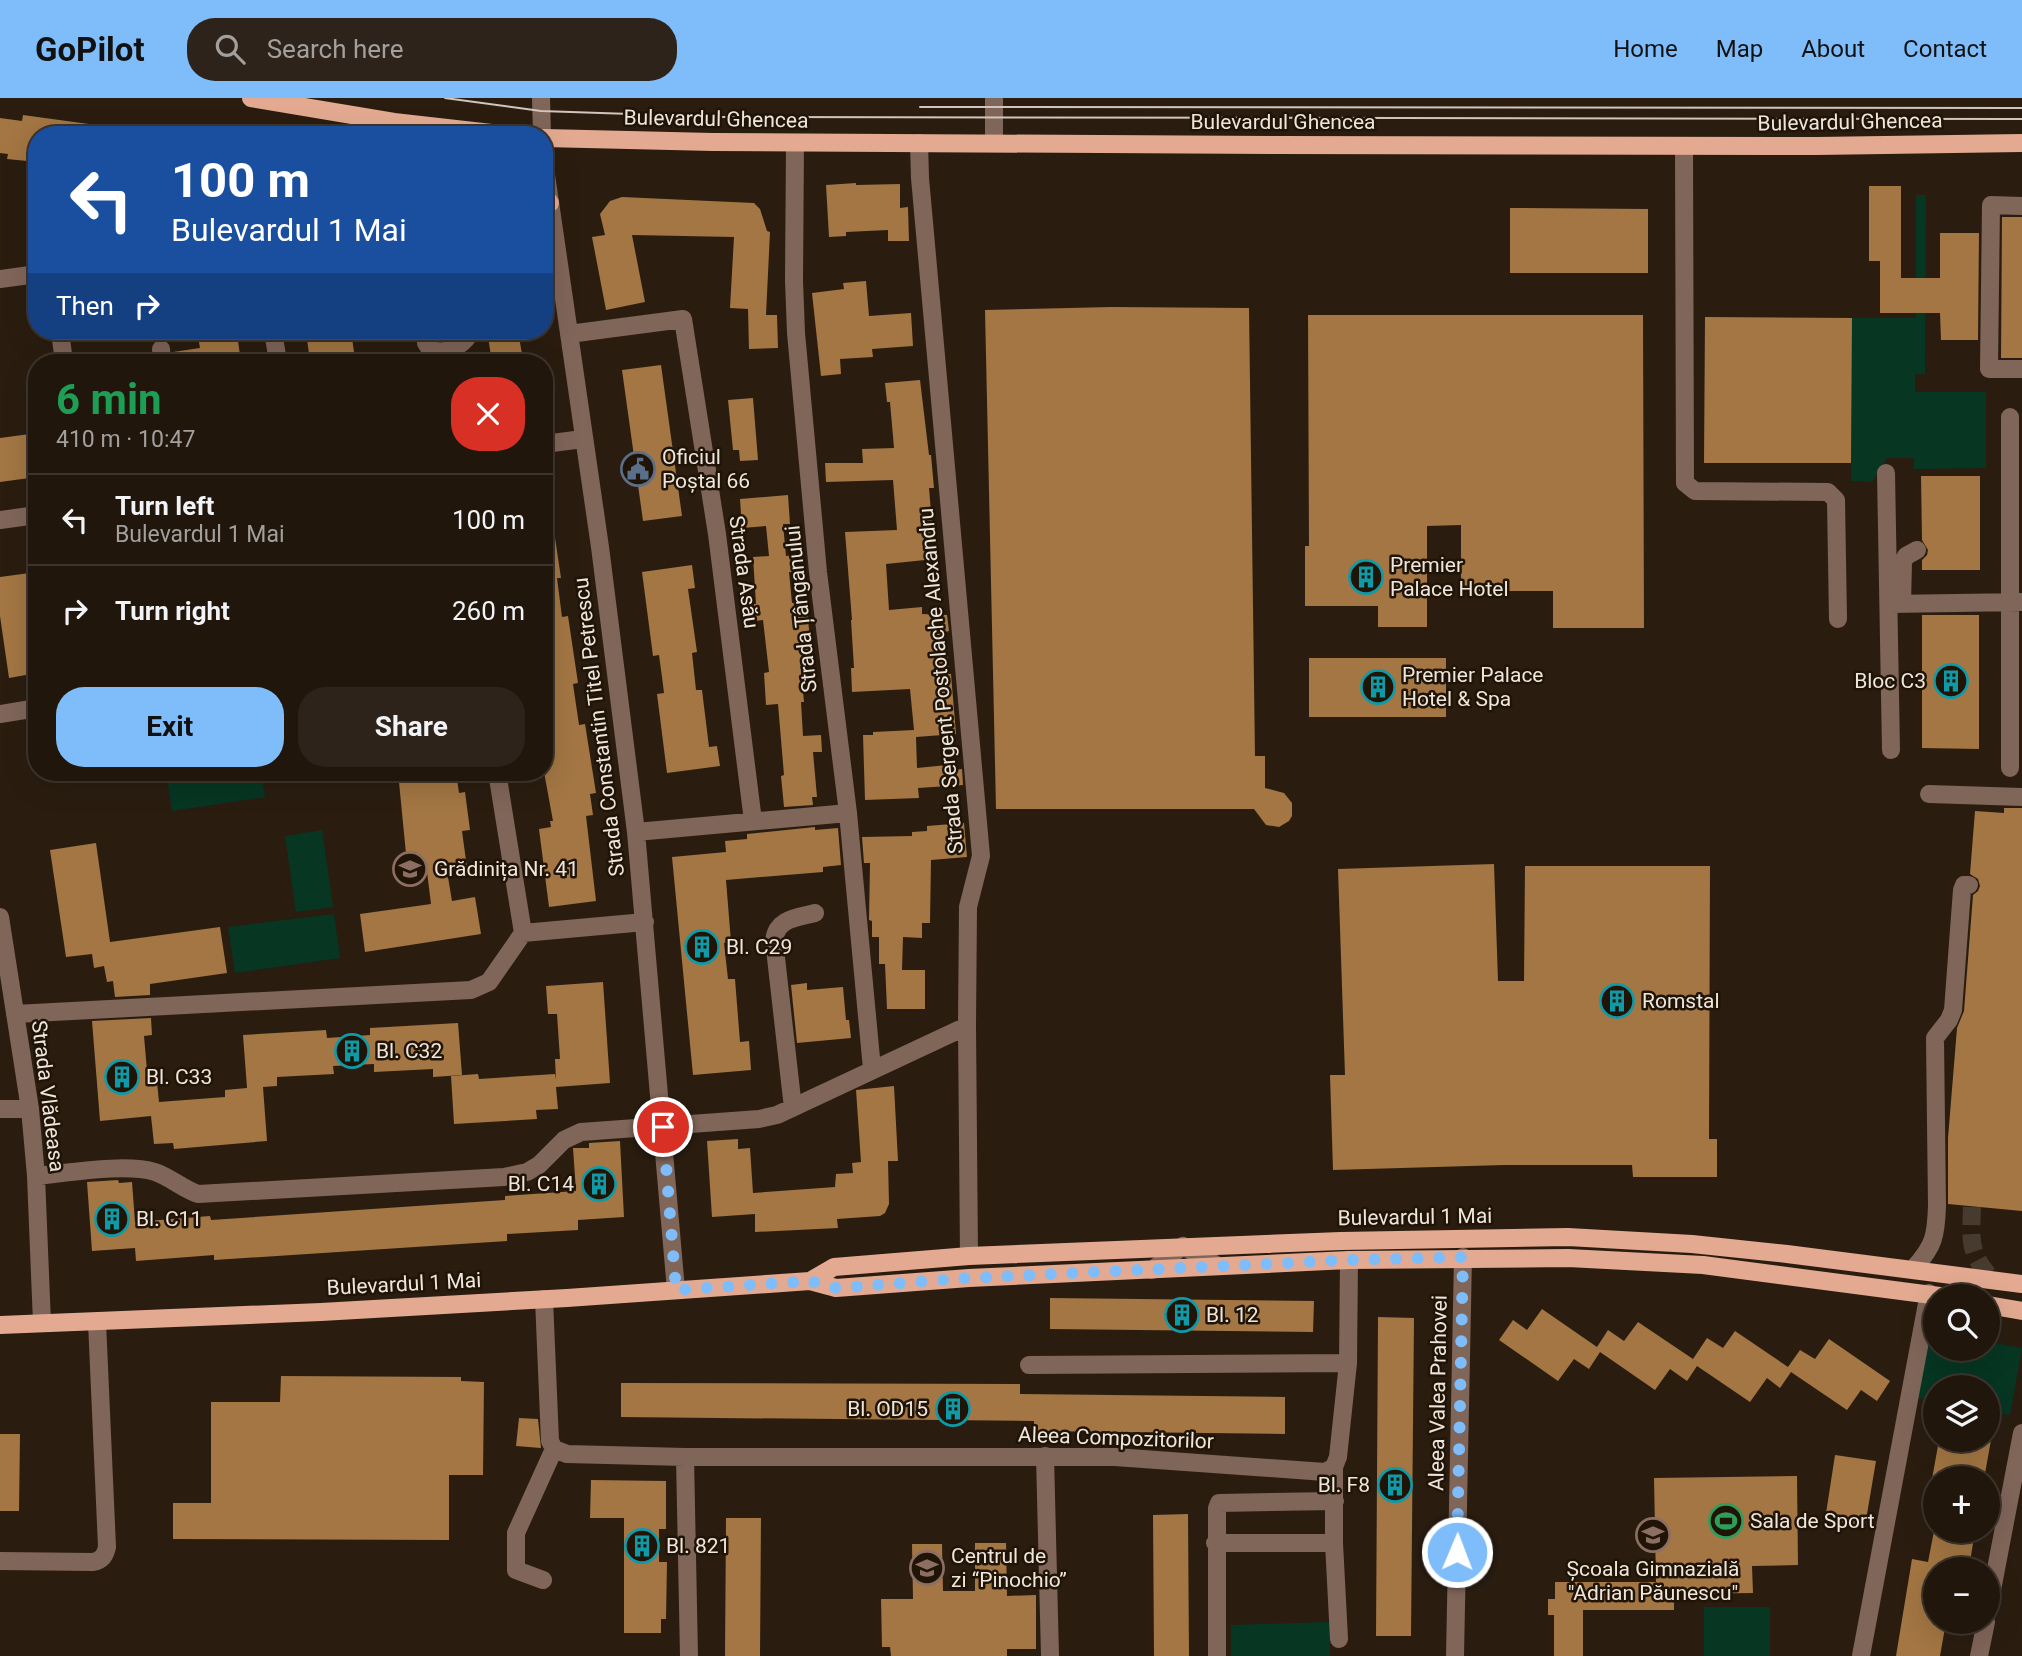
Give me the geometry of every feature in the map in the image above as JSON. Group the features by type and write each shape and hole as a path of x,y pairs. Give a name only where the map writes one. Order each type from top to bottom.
{"main road":[{"path":"251,98 429,126"},
{"path":"334,112 351,125 357,126"},
{"name":"Bulevardul Ghencea","path":"553,137 604,141 994,144 2022,144"},
{"name":"Bulevardul 1 Mai","path":"810,1281 834,1267 969,1256 1429,1238 1568,1237 1692,1244 1913,1268 2022,1284"},
{"name":"Bulevardul 1 Mai","path":"0,1325 544,1299 810,1281 836,1288 969,1278 1463,1257 1568,1258 1703,1265 1923,1292"},
{"path":"2000,1307 2022,1311"}],"street":[{"path":"541,98 542,126"},
{"path":"994,98 994,144"},
{"name":"Strada Țânganului","path":"795,143 796,332 818,572 848,813 872,1069"},
{"name":"Strada Sergent Postolache Alexandru","path":"919,143 981,856 968,907 969,1256"},
{"path":"1684,146 1685,482 1695,491 1828,492 1833,495 1836,500 1838,619"},
{"path":"2022,206 1991,205 1989,369 2022,369"},
{"name":"Strada Constantin Titel Petrescu","path":"553,236 600,547 636,832 676,1290"},
{"path":"0,279 28,275"},
{"name":"Strada Asău","path":"569,334 684,319 717,534 754,821"},
{"path":"426,340 432,348 441,351 458,348 465,340"},
{"path":"2010,417 2016,602 2010,768"},
{"path":"553,443 583,439"},
{"path":"1886,473 1896,604 1891,750"},
{"path":"0,520 28,516"},
{"path":"1896,604 1903,562 1906,556 1917,550"},
{"path":"1896,604 2016,602"},
{"path":"0,714 28,709"},
{"path":"15,1014 471,990 489,982 523,933 498,781"},
{"path":"1929,794 2022,797"},
{"path":"636,832 848,813"},
{"path":"1913,1268 1929,1252 1936,1227 1936,1038 1953,1010 1962,890 1964,885 1969,885"},
{"path":"793,1108 775,930 781,923 815,913"},
{"name":"Strada Vlădeasa","path":"0,917 30,1109 36,1176 42,1324"},
{"path":"523,933 645,922"},
{"path":"36,1176 137,1168 158,1173 198,1195 504,1177 527,1172 539,1165 564,1140 581,1132 759,1119 793,1108 967,1026"},
{"path":"0,1110 30,1109"},
{"path":"1152,1270 1183,1247 1218,1266"},
{"name":"Aleea Valea Prahovei","path":"1455,1656 1463,1257"},
{"path":"1339,1639 1334,1543 1334,1467 1338,1457 1348,1363 1349,1260"},
{"path":"543,1580 516,1570 516,1533 554,1449 550,1441 544,1299"},
{"path":"0,1561 93,1562 105,1555 107,1547 97,1322"},
{"path":"1861,1656 1923,1325"},
{"path":"1029,1364 1348,1363"},
{"path":"1998,1557 2022,1433"},
{"name":"Aleea Compozitorilor","path":"554,1449 567,1454 685,1457 1115,1457 1325,1472 1334,1467"},
{"path":"1045,1456 1050,1656"},
{"path":"685,1457 689,1656"},
{"path":"1217,1656 1215,1543 1219,1503 1335,1501"},
{"path":"1215,1543 1334,1543"},
{"path":"1979,1656 1984,1634"}],"green space":[{"path":"1916,195 1926,195 1925,374 1915,374 1915,392 1986,392 1986,468 1914,469 1914,458 1887,458 1872,482 1851,481 1852,318 1916,318"},
{"path":"167,781 262,781 265,797 172,811"},
{"path":"322,830 333,907 296,912 285,836"},
{"path":"334,914 340,958 235,973 228,927"},
{"path":"2000,1344 2022,1348 2010,1415 2000,1413 2000,1375 1923,1375 1923,1399 1918,1398 1925,1361 2000,1361"},
{"path":"1704,1607 1770,1607 1770,1656 1704,1656"},
{"path":"1330,1622 1330,1656 1231,1656 1231,1625"}],"building":[{"path":"23,115 96,125 28,126 28,161 7,159 8,154 0,153 0,118 22,121"},
{"path":"900,184 900,208 908,207 909,241 888,241 888,230 846,232 846,236 829,237 826,185"},
{"path":"1869,186 1901,186 1901,278 1940,278 1940,233 1979,233 1978,340 1941,340 1940,313 1880,313 1880,261 1869,261"},
{"path":"622,197 754,203 760,209 767,231 770,232 766,315 777,315 778,348 749,349 748,309 730,308 734,237 632,235 645,302 606,310 592,237 605,235 600,214 610,201"},
{"path":"1510,208 1648,209 1648,273 1510,273"},
{"path":"2002,217 2022,217 2022,358 2001,358"},
{"path":"866,281 869,316 911,313 913,346 872,349 873,357 840,359 841,374 821,376 812,293 844,289 843,283"},
{"path":"1249,308 1255,756 1265,756 1265,788 1284,793 1292,803 1292,816 1279,827 1266,825 1254,809 996,809 985,310"},
{"path":"1308,315 1643,315 1644,628 1553,628 1553,591 1461,591 1461,525 1427,526 1427,627 1378,627 1378,606 1305,606 1305,546 1309,546"},
{"path":"1705,317 1852,318 1851,463 1704,463"},
{"path":"199,340 233,340 238,341 240,354 173,354 200,348"},
{"path":"307,340 352,340 354,354 309,354"},
{"path":"488,340 520,340 522,354 491,354"},
{"path":"661,365 682,516 643,521 622,370"},
{"path":"920,380 934,488 929,488 935,559 886,564 889,610 922,607 922,614 947,615 949,631 945,632 956,734 916,737 917,768 947,765 947,771 962,769 963,785 918,788 919,798 865,800 863,735 914,730 910,689 852,692 852,620 845,532 897,530 893,480 826,482 825,463 863,463 862,449 894,448 890,402 887,402 885,383"},
{"path":"753,398 758,460 740,461 739,450 733,450 728,400"},
{"path":"28,434 28,478 0,482 0,438"},
{"path":"1921,476 1980,476 1980,570 1922,570 1922,560 1928,550 1922,540"},
{"path":"788,495 790,524 783,524 786,556 794,555 795,572 789,572 792,603 806,601 812,657 800,659 804,702 801,702 803,736 821,735 822,752 813,752 817,797 812,797 813,805 784,807 778,704 766,705 764,673 769,672 763,620 755,621 753,557 769,556 766,526 742,528 740,499"},
{"path":"554,531 561,578 557,578 562,617 568,616 578,683 573,684 579,725 585,724 596,793 590,794 593,815 586,816 596,901 549,907 539,829 551,827 550,821 553,821 546,781 553,781"},
{"path":"692,565 695,588 688,589 697,652 692,653 696,690 702,690 709,747 717,746 720,766 667,773 657,694 664,693 659,655 653,656 642,572"},
{"path":"28,573 28,675 9,678 0,616 0,577"},
{"name":"Bloc C3","path":"1922,615 1979,615 1979,749 1922,748"},
{"name":"Premier Palace Hotel & Spa","path":"1309,658 1446,658 1446,717 1309,717"},
{"path":"399,781 457,781 459,793 465,792 470,830 462,831 467,868 447,871 452,901 475,897 481,934 365,952 360,914 431,904 427,872 408,874"},
{"path":"2004,808 2022,808 2022,1211 1948,1204 1948,1138 1957,1028 1964,1011 1973,895 1980,886 1978,879 1970,874 1975,811 2004,813"},
{"path":"964,823 967,857 931,860 930,923 922,923 922,938 903,937 902,970 925,970 925,1009 887,1009 885,964 879,964 879,937 872,937 872,921 869,920 870,863 864,863 862,837 912,836 912,832 927,831 927,826"},
{"name":"Bl. C29","path":"815,827 815,830 838,828 841,865 823,867 823,872 726,880 731,942 724,943 728,979 735,979 740,1042 749,1041 751,1070 693,1075 672,857 726,852 725,841 747,839 747,834"},
{"path":"96,843 110,942 220,927 227,973 150,984 150,995 115,997 113,981 107,982 104,966 94,968 92,954 66,957 50,850"},
{"path":"1494,864 1498,981 1524,981 1525,866 1710,866 1709,1139 1717,1139 1717,1177 1633,1177 1632,1165 1504,1165 1333,1170 1330,1075 1345,1075 1338,869"},
{"path":"603,982 610,1083 556,1087 558,1109 536,1110 537,1119 454,1124 451,1076 478,1074 479,1079 555,1074 556,1080 555,1059 560,1059 557,1014 548,1014 546,986"},
{"path":"807,983 807,990 843,987 846,1020 849,1020 851,1038 797,1043 791,985"},
{"path":"151,1018 152,1035 144,1036 148,1082 157,1082 159,1102 225,1097 225,1090 247,1088 243,1035 326,1030 327,1038 370,1035 370,1028 458,1023 462,1075 433,1077 433,1069 374,1072 374,1064 333,1066 334,1074 277,1077 277,1086 263,1087 267,1141 174,1149 173,1143 154,1144 151,1116 100,1121 92,1021"},
{"path":"894,1086 898,1161 888,1161 889,1204 885,1213 880,1216 837,1219 838,1228 755,1232 755,1214 712,1217 707,1141 738,1139 738,1149 750,1148 753,1193 835,1187 836,1174 853,1173 852,1163 861,1162 856,1090"},
{"path":"620,1141 624,1217 578,1220 578,1230 507,1234 507,1241 214,1260 214,1255 136,1261 135,1248 92,1251 87,1182 132,1182 135,1222 210,1216 211,1220 505,1200 505,1196 576,1191 573,1148 589,1148 589,1143"},
{"name":"Bl. 12","path":"1050,1298 1314,1301 1313,1332 1050,1329"},
{"path":"1542,1309 1597,1347 1608,1330 1624,1341 1638,1322 1693,1359 1707,1338 1723,1348 1735,1331 1788,1367 1800,1350 1815,1359 1829,1339 1890,1381 1877,1401 1861,1390 1847,1410 1791,1372 1780,1388 1767,1378 1750,1402 1697,1366 1687,1381 1670,1369 1655,1390 1600,1352 1589,1369 1574,1359 1558,1381 1499,1340 1513,1320 1527,1330"},
{"name":"Bl. F8","path":"1378,1317 1414,1318 1411,1636 1376,1636"},
{"path":"281,1376 461,1377 461,1381 484,1382 483,1475 449,1475 449,1540 173,1539 173,1503 211,1503 211,1402 280,1402"},
{"name":"Bl. OD15","path":"621,1383 1020,1384 1020,1394 1285,1397 1285,1434 1034,1431 1034,1421 621,1417"},
{"path":"519,1418 538,1419 541,1448 516,1446"},
{"path":"0,1434 20,1434 19,1511 0,1511"},
{"path":"1937,1452 1989,1452 1986,1466 1934,1466"},
{"path":"1835,1455 1876,1461 1865,1526 1825,1520"},
{"name":"Sala de Sport","path":"1797,1476 1798,1565 1752,1566 1753,1593 1674,1594 1674,1610 1583,1610 1583,1656 1554,1656 1554,1615 1548,1615 1548,1599 1555,1599 1555,1582 1656,1582 1654,1478"},
{"name":"Bl. 821","path":"591,1480 666,1481 666,1529 659,1529 659,1562 667,1562 666,1619 661,1619 661,1633 624,1633 624,1518 590,1518"},
{"path":"1188,1514 1189,1656 1154,1656 1153,1515"},
{"path":"726,1518 761,1518 760,1656 725,1656"},
{"path":"975,1543 1006,1543 1007,1596 1036,1595 1036,1649 1007,1649 1007,1656 891,1656 890,1647 882,1647 881,1599 913,1599 912,1544 942,1544 943,1591 975,1591"},
{"path":"1932,1543 1973,1543 1971,1557 1929,1557"},
{"path":"1912,1559 1923,1561 1923,1634 1944,1634 1940,1656 1896,1656"}],"tunnel":[{"path":"1972,1207 1973,1246 1984,1270 1992,1279"}],"tram line":[{"path":"445,98 541,111 720,117 2022,119"},
{"path":"920,107 2022,108"}],"place":[{"name":"Oficiul Poștal 66","path":"638,469"},
{"name":"Premier Palace Hotel","path":"1366,577"},
{"name":"Bloc C3","path":"1951,681"},
{"name":"Premier Palace Hotel & Spa","path":"1378,687"},
{"name":"Grădinița Nr. 41","path":"410,869"},
{"name":"Bl. C29","path":"702,947"},
{"name":"Romstal","path":"1617,1001"},
{"name":"Bl. C32","path":"352,1051"},
{"name":"Bl. C33","path":"122,1077"},
{"name":"Bl. C14","path":"599,1184"},
{"name":"Bl. C11","path":"112,1219"},
{"name":"Bl. 12","path":"1182,1315"},
{"name":"Bl. OD15","path":"953,1409"},
{"name":"Bl. F8","path":"1395,1485"},
{"name":"Sala de Sport","path":"1726,1521"},
{"name":"Școala Gimnazială \"Adrian Păunescu\"","path":"1653,1535"},
{"name":"Bl. 821","path":"642,1546"},
{"name":"Centrul de zi “Pinochio”","path":"927,1568"}],"route":[{"path":"663,1127 676,1290 810,1281 836,1288 969,1278 1463,1257 1457,1552"}]}
